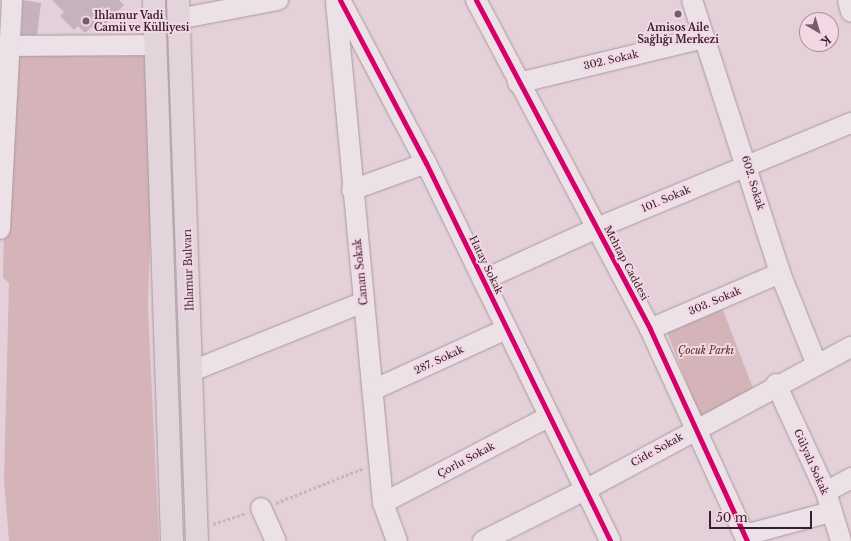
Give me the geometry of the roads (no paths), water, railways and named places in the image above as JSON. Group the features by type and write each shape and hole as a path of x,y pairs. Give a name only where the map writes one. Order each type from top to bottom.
{"main road":[{"path":"154,0 172,541"},
{"name":"Ihlamur Bulvarı","path":"178,9 197,536"}],"street":[{"path":"178,9 278,0"},
{"name":"Canan Sokak","path":"336,0 352,190 384,503 397,541"},
{"name":"Hatay Sokak","path":"340,0 426,163 548,417 610,541"},
{"name":"Mehtap Caddesi","path":"476,0 518,83 650,329 698,427 746,538"},
{"name":"602. Sokak","path":"692,0 748,165 780,273 816,365"},
{"path":"848,0 851,12"},
{"path":"0,229 8,46 7,12"},
{"name":"302. Sokak","path":"518,83 704,38"},
{"path":"8,46 155,45"},
{"name":"101. Sokak","path":"483,280 597,228 851,123"},
{"path":"352,190 426,163"},
{"name":"303. Sokak","path":"650,329 780,273"},
{"path":"192,371 364,302"},
{"name":"287. Sokak","path":"373,390 506,329"},
{"name":"Cide Sokak","path":"483,541 585,490 776,384 851,347"},
{"name":"Gülyalı Sokak","path":"776,384 826,492 841,541"},
{"name":"Çorlu Sokak","path":"384,503 548,417"},
{"path":"826,492 851,478"},
{"path":"261,508 276,541"},
{"path":"746,538 831,512"}],"place":[{"name":"Amisos Aile Sağlığı Merkezi","path":"678,14"},
{"name":"Ihlamur Vadi Camii ve Külliyesi","path":"86,21"}],"park label":[{"name":"Çocuk Parkı","path":"706,351"}]}
